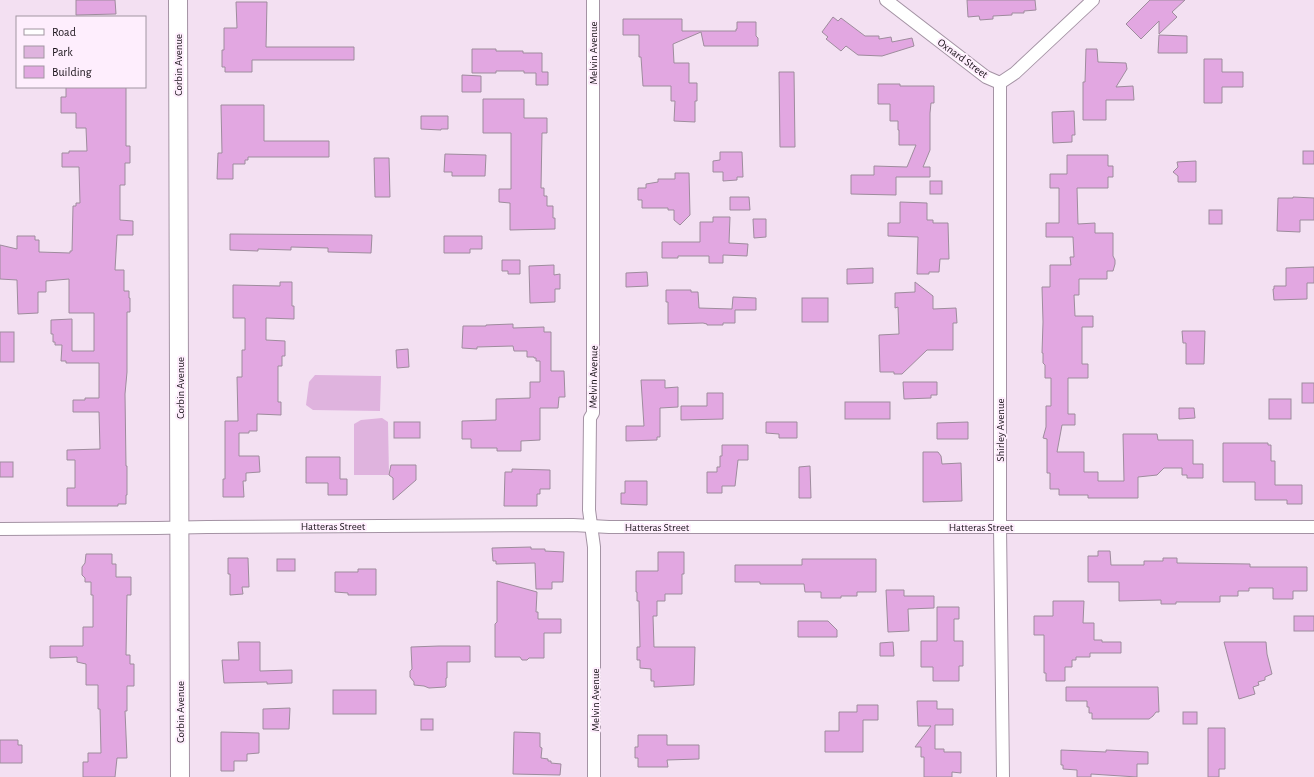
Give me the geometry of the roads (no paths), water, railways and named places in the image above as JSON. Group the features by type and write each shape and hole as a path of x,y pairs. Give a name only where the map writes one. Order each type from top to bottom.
{"main road":[{"name":"Corbin Avenue","path":"178,0 180,777"}],"street":[{"name":"Melvin Avenue","path":"593,0 593,413 590,418 589,510 594,554 594,777"},
{"name":"Oxnard Street","path":"886,0 986,77 1000,82 1015,73 1093,0"},
{"name":"Shirley Avenue","path":"1000,82 1000,527 1003,777"},
{"name":"Hatteras Street","path":"0,529 591,526 1314,527"}]}
